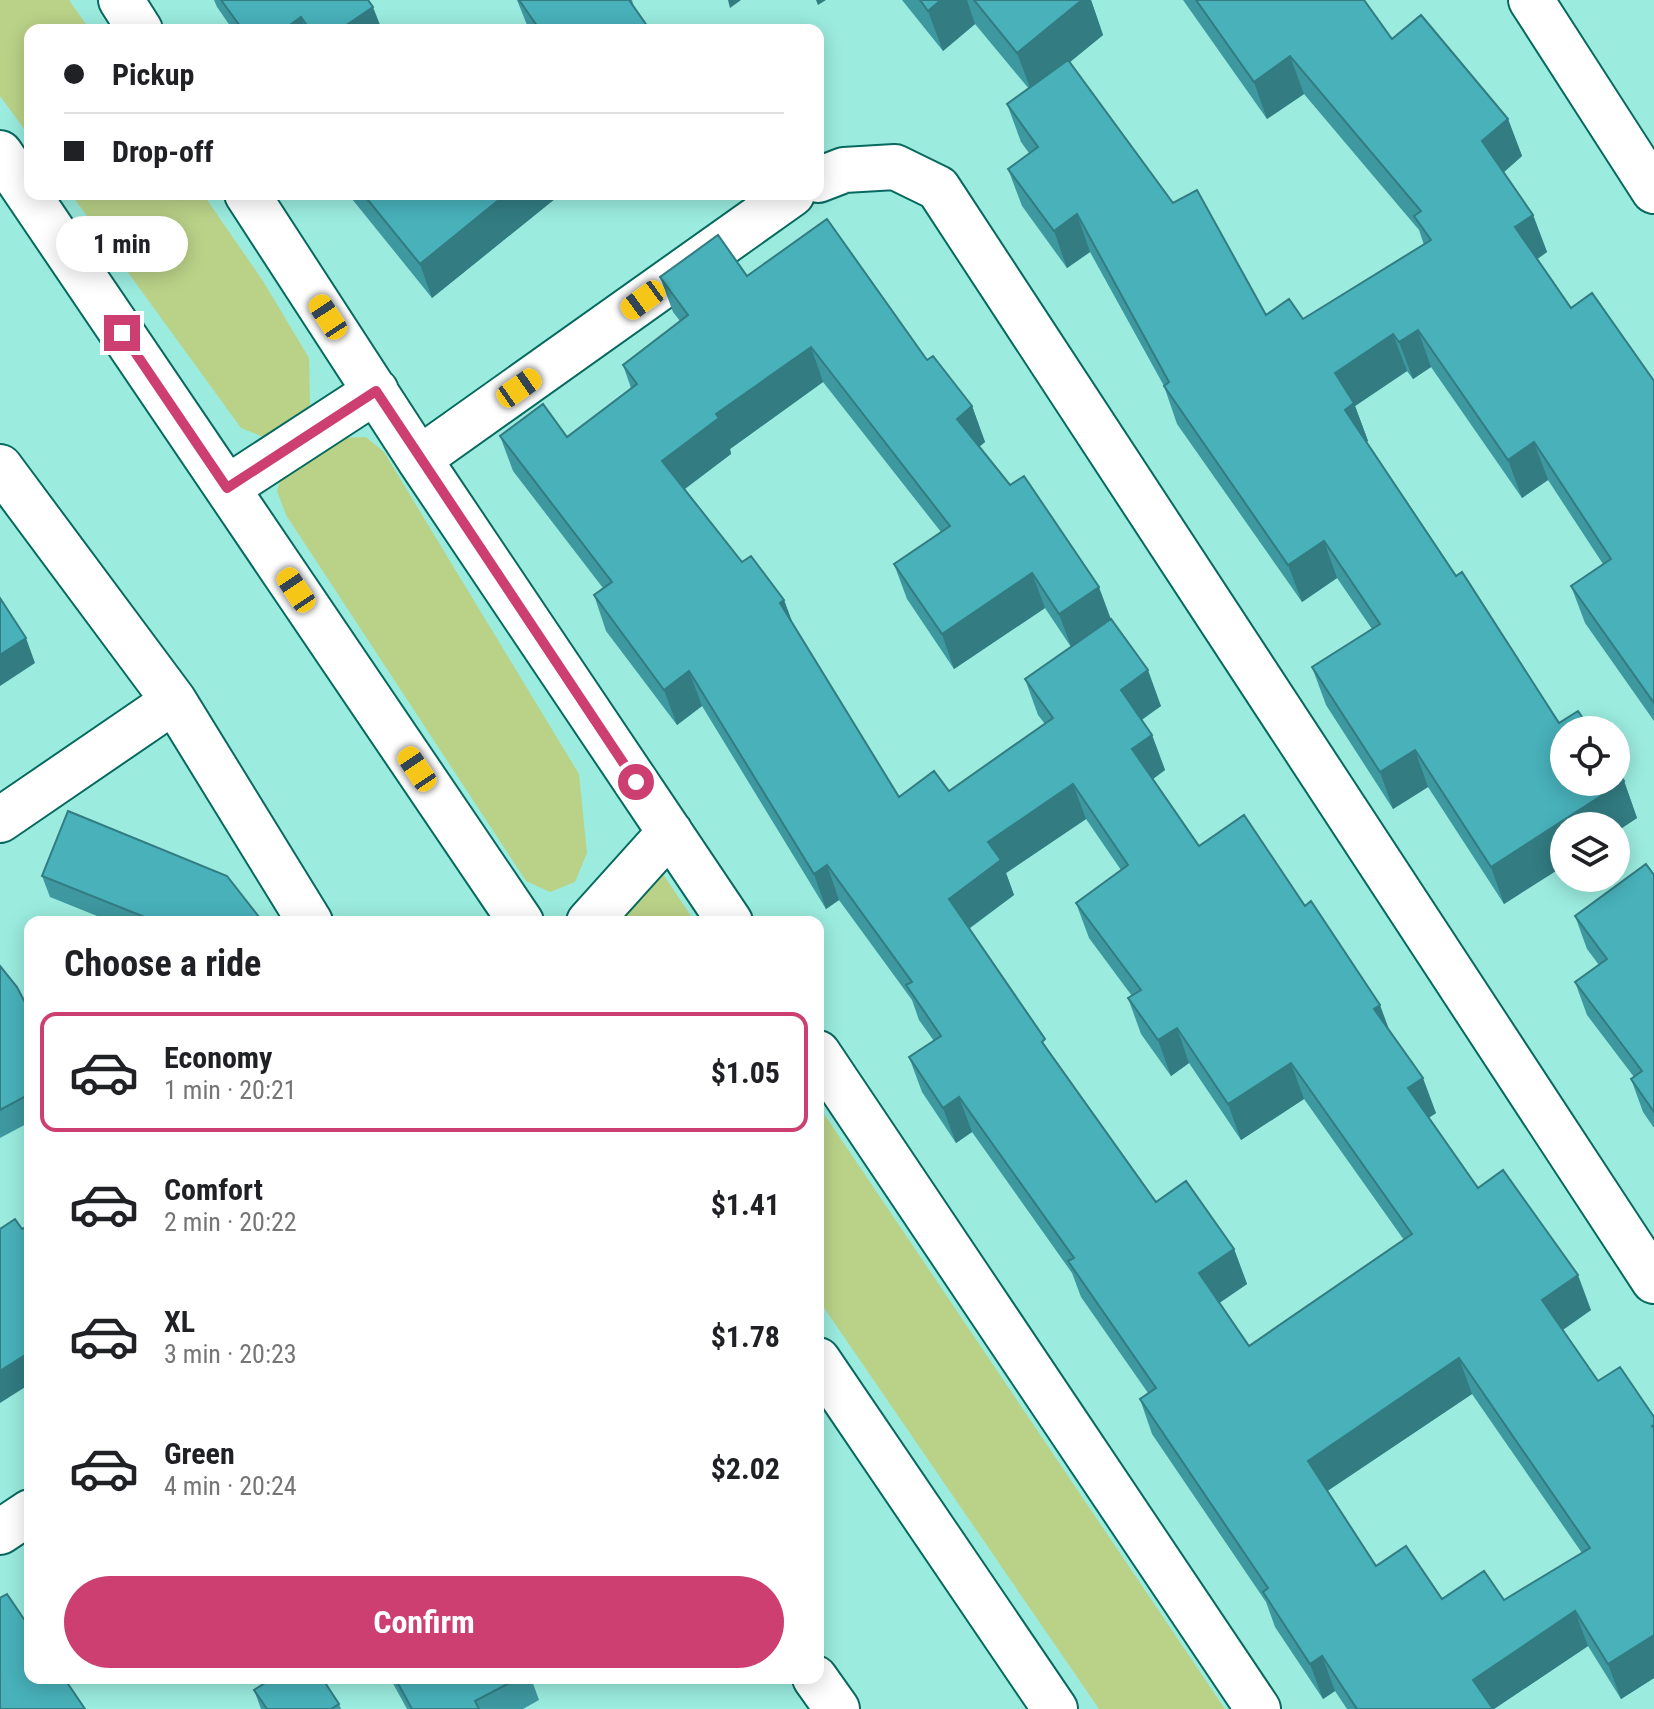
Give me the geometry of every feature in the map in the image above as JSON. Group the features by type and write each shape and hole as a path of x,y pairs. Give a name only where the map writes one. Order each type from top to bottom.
{"street":[{"path":"121,0 136,24"},
{"path":"1531,0 1654,191"},
{"path":"0,153 24,188"},
{"path":"824,178 844,170 895,167 938,188 1654,1281"},
{"path":"32,200 517,916"},
{"path":"251,200 419,459 726,916"},
{"path":"419,459 784,200"},
{"path":"227,488 376,391"},
{"path":"0,467 174,701 306,916"},
{"path":"0,820 174,701"},
{"path":"594,916 670,832"},
{"path":"824,1062 1258,1709"},
{"path":"824,1369 1055,1709"},
{"path":"0,1532 24,1516"}],"green space":[{"path":"0,0 69,0 86,24 24,24 24,129 0,96"},
{"path":"75,200 207,200 263,281 309,358 310,404 290,429 271,440 241,428"},
{"path":"366,437 384,452 579,774 587,853 575,882 550,892 526,881 286,515 277,491 287,459 341,438"},
{"path":"659,868 691,916 620,916"},
{"path":"824,1114 1225,1709 1099,1709 824,1308"}],"building":[{"path":"221,0 368,0 373,7 348,24 306,24 301,17 291,24 239,24"},
{"path":"519,0 629,0 646,24 536,24"},
{"path":"920,0 941,0 928,11"},
{"path":"974,0 1082,0 1017,53"},
{"path":"1196,0 1364,0 1392,39 1421,15 1508,119 1482,141 1533,215 1515,227 1571,308 1592,293 1654,381 1654,703 1571,586 1611,559 1534,442 1508,460 1418,330 1399,342 1393,334 1335,373 1354,403 1345,410 1456,576 1462,572 1555,716 1550,716 1550,796 1601,796 1576,812 1550,812 1550,829 1491,867 1415,750 1380,772 1312,667 1380,624 1324,541 1288,565 1164,386 1169,382 1077,214 1054,231 1008,169 1038,147 1007,104 1068,60 1173,203 1197,190 1266,315 1289,299 1303,319 1431,240 1414,216 1421,211 1290,56 1254,82"},
{"path":"368,200 499,200 420,264"},
{"path":"827,219 927,360 933,356 972,406 957,419 1010,485 1024,476 1099,587 1059,614 1032,573 942,634 894,564 950,526 811,347 716,414 719,418 662,461 742,562 751,556 784,600 780,603 899,797 934,771 949,791 1053,718 1025,679 1111,619 1148,670 1121,690 1152,735 1132,749 1199,846 1244,815 1305,906 1311,901 1380,1005 1374,1009 1423,1078 1408,1088 1478,1188 1503,1170 1578,1275 1542,1300 1598,1381 1620,1367 1654,1417 1654,1635 1608,1664 1575,1611 1473,1680 1493,1709 1357,1709 1322,1656 1310,1664 1263,1592 1268,1588 1140,1399 1156,1388 1068,1261 1074,1258 959,1097 943,1108 909,1057 941,1036 906,985 912,982 827,865 814,874 689,671 664,690 594,595 612,582 500,436 543,404 567,437 637,384 623,365 688,315 660,277 718,235 747,276","holes":["1073,784 1128,865 1076,903 1141,990 1128,998 1158,1040 1177,1028 1228,1104 1291,1063 1412,1234 1249,1346 1199,1273 1234,1249 1186,1181 1156,1202 1042,1042 1045,1039 949,899 1001,860 988,842","1459,1358 1590,1548 1504,1600 1484,1571 1442,1599 1406,1546 1376,1566 1308,1461"]},
{"path":"0,598 26,638 0,655"},
{"path":"68,811 227,876 258,916 142,916 42,876"},
{"path":"1646,864 1654,875 1654,1112 1631,1079 1642,1071 1575,982 1607,959 1575,916 1608,892 1630,892 1630,876"},
{"path":"0,966 24,1000 24,1097 0,1110"},
{"path":"15,1219 24,1228 24,1356 0,1371 0,1229"},
{"path":"7,1594 24,1619 24,1684 68,1684 85,1709 0,1709 0,1598"},
{"path":"264,1684 326,1684 339,1704 331,1709 267,1709 254,1690"},
{"path":"398,1684 508,1684 475,1701 479,1709 412,1709"}],"route":[{"path":"122,333 227,488 376,391 636,782"}]}
